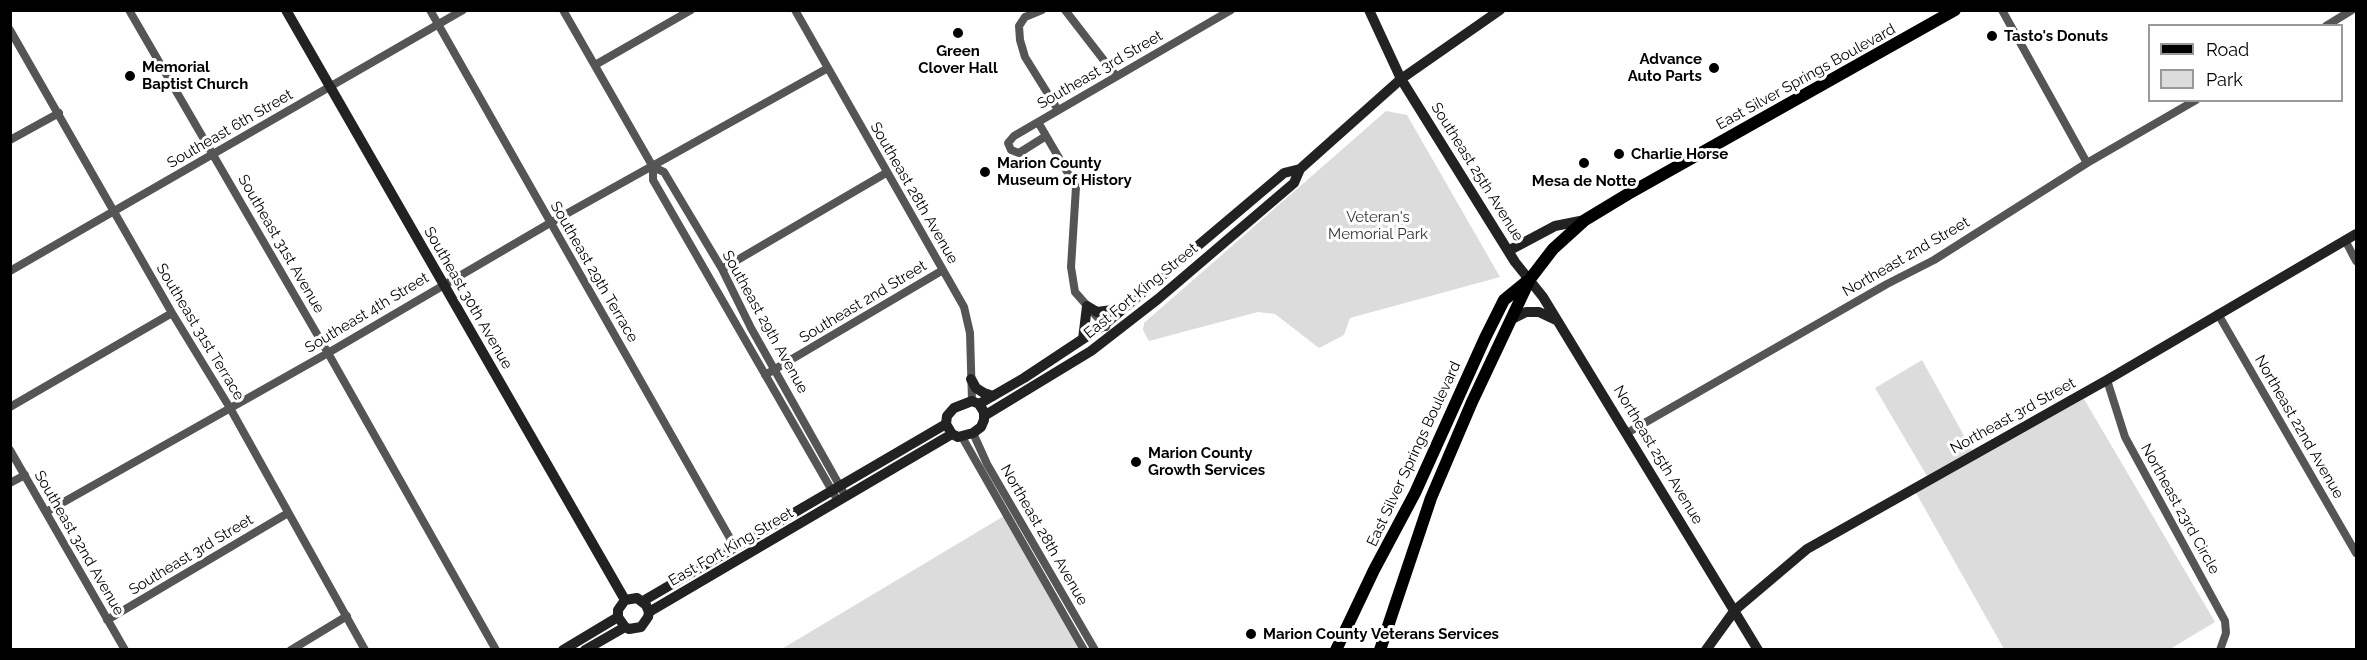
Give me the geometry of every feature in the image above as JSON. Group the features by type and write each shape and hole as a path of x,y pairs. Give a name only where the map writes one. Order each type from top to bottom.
{"main road":[{"name":"East Silver Springs Boulevard","path":"1380,650 1431,498 1508,322 1530,279 1553,249 1585,220 1955,10"},
{"name":"East Silver Springs Boulevard","path":"1336,650 1374,570 1415,494 1504,300 1530,279"}],"street":[{"name":"Southeast 31st Avenue","path":"129,10 328,353 496,650"},
{"name":"Southeast 30th Avenue","path":"286,10 625,600"},
{"name":"Southeast 29th Terrace","path":"430,10 735,547"},
{"name":"Southeast 6th Street","path":"10,272 463,10"},
{"name":"Southeast 29th Avenue","path":"563,10 653,166 653,180 765,375 836,487"},
{"path":"595,65 691,10"},
{"name":"Southeast 28th Avenue","path":"795,10 964,307 970,333 971,379 975,403"},
{"path":"1042,10 1025,17 1019,26 1020,40 1025,57 1058,110"},
{"path":"1065,10 1116,76"},
{"name":"Southeast 3rd Street","path":"1046,136 1019,153 1011,150 1008,143 1014,136 1231,10"},
{"name":"Southeast 25th Avenue","path":"1369,10 1401,79 1508,251 1530,279"},
{"name":"Southeast 25th Avenue","path":"1376,10 1401,79"},
{"name":"East Fort King Street","path":"984,416 1051,377 1112,336 1294,183 1300,169 1401,79 1500,10"},
{"path":"2001,10 2087,163"},
{"path":"2329,24 2352,10"},
{"name":"Southeast 31st Terrace","path":"10,30 172,312 230,408 365,650"},
{"name":"Southeast 4th Street","path":"46,512 328,353 442,284 828,68"},
{"name":"Northeast 2nd Street","path":"1627,433 1887,284 1934,260 2087,163 2193,102"},
{"path":"10,140 58,113"},
{"path":"1038,122 1076,187 1071,267 1075,292 1112,336"},
{"name":"Southeast 29th Avenue","path":"653,166 664,172 722,269 842,499"},
{"name":"East Fort King Street","path":"975,403 993,396 1024,378 1104,325 1284,173 1300,169"},
{"path":"722,269 886,172"},
{"path":"1508,251 1555,226 1585,220"},
{"name":"Northeast 3rd Street","path":"1706,650 1735,610 1807,549 2107,380 2356,234"},
{"path":"2345,240 2356,261"},
{"name":"Southeast 2nd Street","path":"765,375 943,270"},
{"name":"Northeast 25th Avenue","path":"1530,279 1559,322 1758,650"},
{"path":"1087,306 1097,312 1115,311 1127,306"},
{"path":"1083,339 1087,306"},
{"path":"10,407 172,312"},
{"path":"1508,322 1515,316 1526,312 1539,312 1559,322"},
{"name":"Northeast 22nd Avenue","path":"2217,314 2356,553"},
{"path":"971,379 976,388 993,396"},
{"name":"Northeast 23rd Circle","path":"2107,380 2125,437 2225,621 2226,633 2220,650"},
{"path":"975,403 984,416 981,427 973,433 953,432 947,416 954,408 975,403"},
{"name":"East Fort King Street","path":"643,602 836,487 953,432"},
{"name":"East Fort King Street","path":"585,650 625,627 629,629 641,627 649,612 953,432"},
{"name":"Northeast 28th Avenue","path":"953,432 1084,650"},
{"name":"Northeast 28th Avenue","path":"973,433 987,464 1095,650"},
{"name":"Southeast 32nd Avenue","path":"10,450 125,650"},
{"path":"10,483 25,474"},
{"name":"Southeast 3rd Street","path":"107,620 288,513"},
{"path":"625,627 618,617 618,610 625,600 637,598 643,602 649,612"},
{"path":"291,650 346,616"},
{"path":"563,650 618,617"}],"green space":[{"name":"Veteran's Memorial Park","path":"1386,111 1407,115 1500,277 1350,318 1344,335 1319,348 1275,314 1258,312 1149,341 1143,330 1144,323"},
{"path":"1922,360 1972,450 1927,476 1875,388"},
{"path":"2084,399 2215,622 2170,649 2004,649 1916,493"},
{"path":"1004,516 1080,650 780,650"}],"place":[{"name":"Green Clover Hall","path":"958,33"},
{"name":"Tasto's Donuts","path":"1992,36"},
{"name":"Advance Auto Parts","path":"1714,68"},
{"name":"Memorial Baptist Church","path":"130,76"},
{"name":"Charlie Horse","path":"1619,154"},
{"name":"Mesa de Notte","path":"1584,163"},
{"name":"Marion County Museum of History","path":"985,172"},
{"name":"Marion County Growth Services","path":"1136,462"},
{"name":"Marion County Veterans Services","path":"1251,634"}]}
